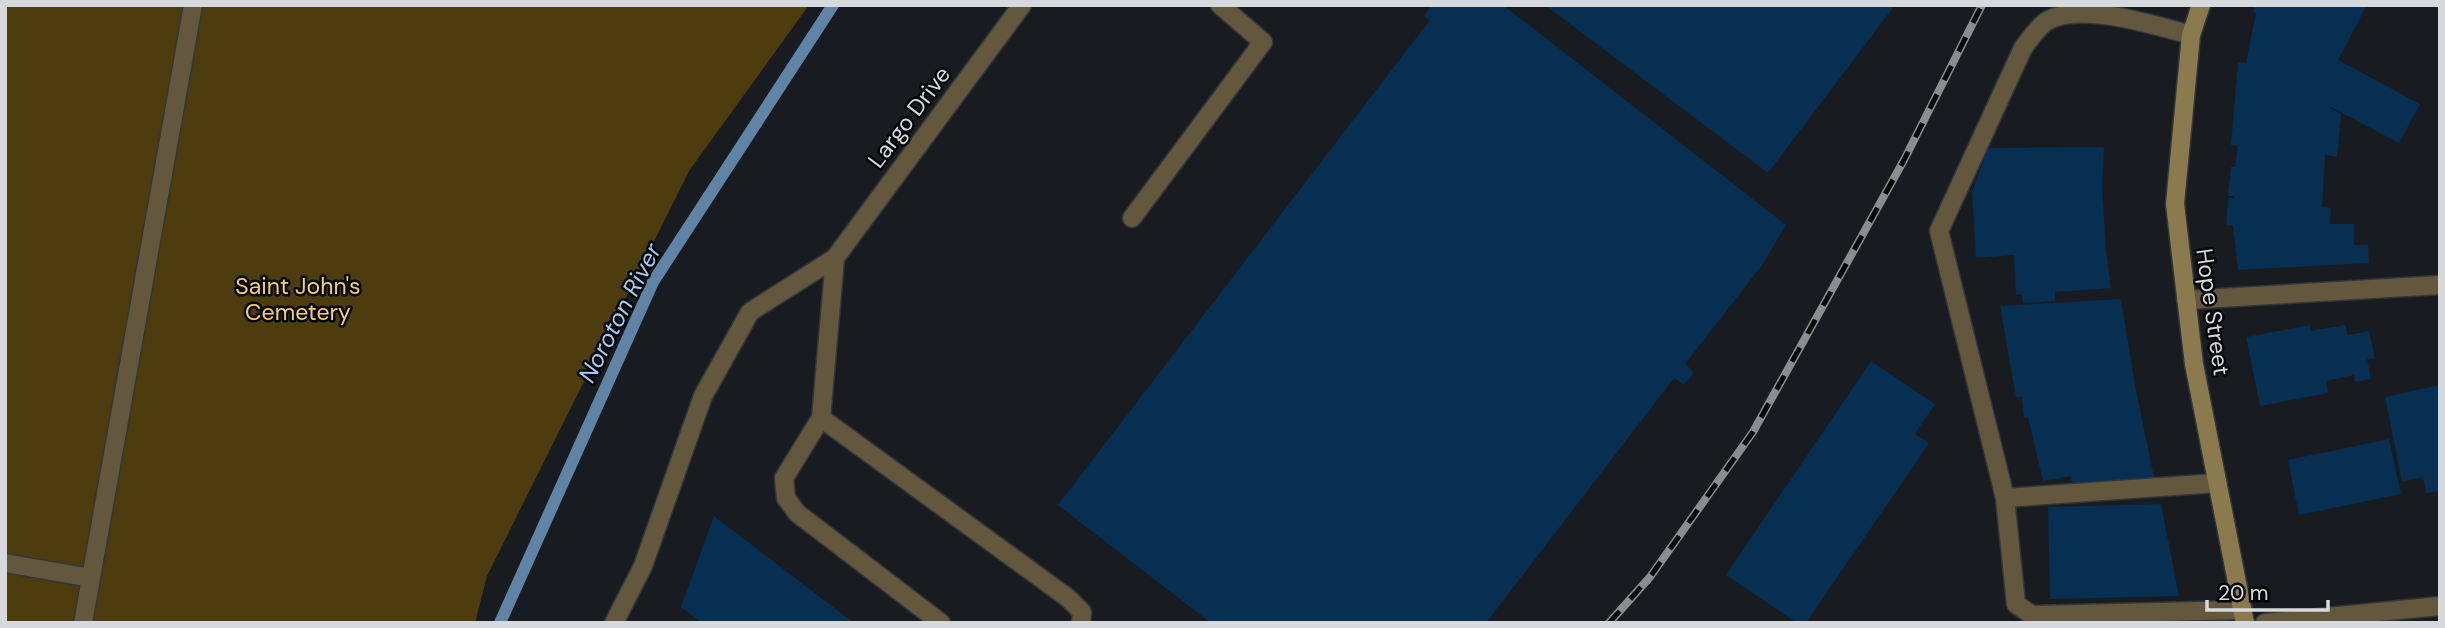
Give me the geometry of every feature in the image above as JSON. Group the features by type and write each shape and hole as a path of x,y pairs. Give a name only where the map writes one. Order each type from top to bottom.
{"main road":[{"name":"Hope Street","path":"2201,5 2191,35 2175,204 2194,364 2244,617"}],"street":[{"path":"83,623 193,5"},
{"name":"Largo Drive","path":"835,258 1023,5"},
{"path":"1132,218 1263,42 1220,5"},
{"path":"2191,35 2111,14 2065,12 2044,23 2023,48 1939,231 2005,498 2016,604 2032,615 2244,617"},
{"path":"835,258 821,418 784,478 786,498 797,513 941,623"},
{"path":"614,623 643,566 703,397 750,312 835,258"},
{"path":"2186,299 2440,285"},
{"path":"821,418 1069,598 1082,612 1081,623"},
{"path":"2005,498 2217,483"},
{"path":"5,563 91,579"},
{"path":"2265,623 2440,606"}],"green space":[{"name":"Saint John's Cemetery","path":"5,5 809,5 689,171 487,576 475,623 5,623"}],"building":[{"path":"1432,5 1503,5 1786,225 1762,265 1685,364 1694,372 1684,385 1674,378 1486,623 1211,623 1058,505 1430,20 1424,16"},
{"path":"1545,5 1895,5 1768,173"},
{"path":"2255,5 2367,5 2338,60 2420,104 2399,143 2329,106 2341,114 2337,157 2325,155 2322,207 2331,208 2330,224 2354,224 2354,245 2368,245 2369,263 2238,270 2233,226 2226,225 2228,198 2234,198 2228,196 2231,167 2235,167 2238,146 2231,145 2238,62 2246,63 2256,13 2253,12"},
{"path":"2104,147 2102,187 2111,288 2055,292 2055,301 2023,303 2022,294 2016,295 2014,255 1976,258 1972,192 1988,148"},
{"path":"2121,299 2155,482 2072,484 2071,476 2043,481 2028,417 2024,418 2022,397 2016,397 2000,306"},
{"path":"2310,325 2311,331 2345,325 2348,335 2369,331 2375,358 2367,359 2371,379 2355,382 2354,375 2326,381 2328,393 2260,406 2246,337"},
{"path":"1871,361 1935,404 1915,434 1929,443 1806,623 1797,623 1726,575"},
{"path":"2440,385 2440,491 2426,493 2423,477 2402,482 2385,397"},
{"path":"2389,439 2401,494 2299,515 2288,460"},
{"path":"2161,504 2179,596 2050,599 2048,507"},
{"path":"714,516 854,623 702,623 681,607"}],"waterway":[{"name":"Noroton River","path":"500,623 653,282 833,5"}],"railway":[{"path":"1609,623 1650,577 1753,432 1904,160 1982,5"}]}
